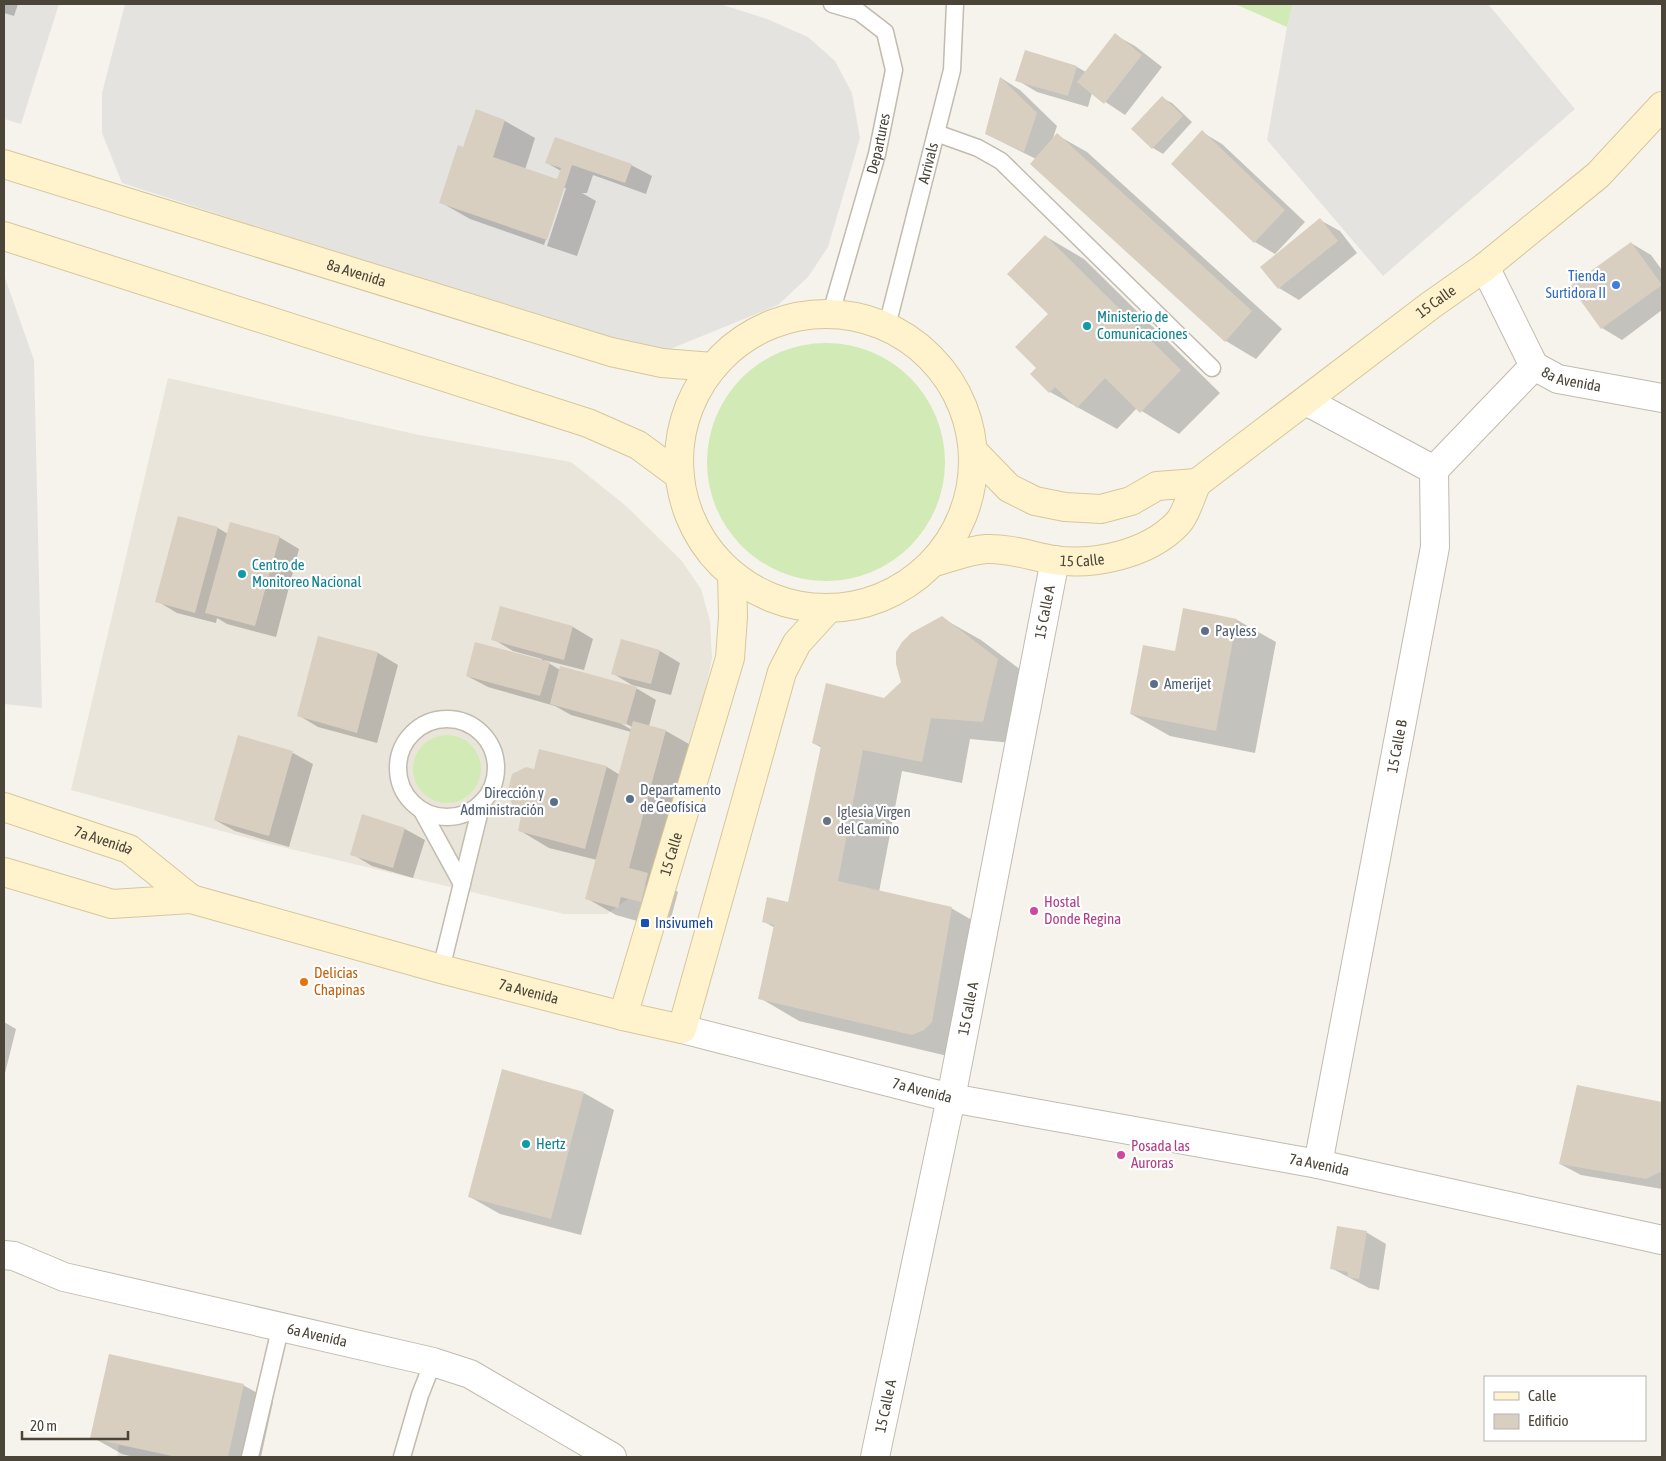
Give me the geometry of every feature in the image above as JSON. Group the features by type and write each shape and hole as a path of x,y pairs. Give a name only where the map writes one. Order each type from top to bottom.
{"main road":[{"name":"15 Calle","path":"934,562 985,549 1014,551 1055,560 1095,561 1127,555 1155,540 1178,523 1197,483 1431,305 1485,267 1598,174 1662,106"},
{"name":"8a Avenida","path":"4,164 611,352 662,363 713,367"},
{"path":"4,236 588,423 638,445 680,476"},
{"path":"831,313 887,326 920,347 947,376 965,412 973,451 970,491 957,529 934,562 904,587 867,603 828,609 794,605 761,593 732,574 707,546 689,513 680,476 681,437 692,400 713,367 737,344 754,332 778,321 804,315 831,313"},
{"path":"973,451 1009,488 1035,500 1065,507 1101,509 1131,500 1157,486 1197,483"},
{"name":"15 Calle","path":"623,1016 730,658 732,574"},
{"path":"682,1029 782,672 797,643 828,609"},
{"name":"7a Avenida","path":"4,807 129,849 191,899"},
{"name":"7a Avenida","path":"4,872 112,904 191,899 441,969 623,1016 682,1029"}],"street":[{"name":"8a Avenida","path":"1485,267 1534,366 1558,379 1662,398"},
{"path":"1306,401 1434,470 1534,366"},
{"name":"15 Calle B","path":"1318,1164 1435,547 1434,470"},
{"name":"15 Calle A","path":"875,1457 951,1098 1055,560"},
{"name":"7a Avenida","path":"682,1029 951,1098 1318,1164 1662,1240"},
{"name":"6a Avenida","path":"4,1255 14,1256 64,1277 433,1362 470,1374 612,1457"}],"lane":[{"name":"Departures","path":"831,313 877,154 894,70 885,32 859,12 832,4"},
{"name":"Arrivals","path":"887,326 952,70 950,6"},
{"path":"936,133 978,148 1001,161 1212,368"},
{"path":"422,811 438,817 454,817 470,812 482,802 491,788 496,772 495,756 488,741 477,728 463,721 447,718 431,720 417,728 405,740 399,755 397,772 406,794 422,811 462,884"},
{"path":"441,969 482,802"},
{"path":"250,1457 281,1326"},
{"path":"402,1457 420,1395 433,1362"}],"shaded area":[{"path":"4,4 59,4 21,124 4,119"},
{"path":"125,4 720,4 767,19 808,37 835,61 852,93 860,138 828,247 808,277 778,305 663,352 622,344 122,183 102,133 102,93"},
{"path":"1293,4 1488,4 1575,109 1383,276 1267,140 1287,27"},
{"path":"4,275 34,360 42,708 4,704"},
{"name":"Insivumeh","path":"168,378 419,435 571,462 625,505 681,560 701,589 710,621 712,658 696,735 654,880 607,914 564,914 270,844 71,790"},
{"path":"120,1445 177,1457 117,1457"}],"green space":[{"path":"1235,4 1293,4 1287,27"},
{"path":"814,343 838,343 861,348 882,357 902,370 918,386 931,406 940,427 945,450 943,485 936,508 918,538 902,554 882,567 861,576 838,581 814,581 791,576 770,567 750,554 734,538 721,518 712,497 707,474 707,450 712,427 721,406 734,386 750,370 770,357 791,348"},
{"path":"447,735 460,738 471,745 478,756 481,769 478,782 471,793 460,800 447,803 434,800 423,793 416,782 413,769 416,756 423,745 434,738"}],"building":[{"path":"1115,33 1142,55 1104,104 1077,82"},
{"path":"1025,50 1077,66 1068,96 1015,81"},
{"path":"1000,77 1037,113 1024,152 985,134"},
{"path":"1162,96 1183,116 1152,149 1131,129"},
{"path":"476,109 505,120 493,157 557,179 561,168 545,163 555,137 632,164 625,183 572,165 547,240 439,203 458,145 463,147"},
{"path":"1202,130 1285,210 1254,243 1171,164"},
{"path":"1057,133 1252,311 1225,342 1030,164"},
{"path":"1320,218 1338,241 1278,289 1260,267"},
{"name":"Ministerio de Comunicaciones","path":"1045,235 1181,370 1140,413 1105,378 1077,408 1055,387 1049,393 1030,374 1036,368 1015,347 1048,314 1007,274"},
{"name":"Tienda Surtidora II","path":"1631,242 1662,285 1601,329 1570,286"},
{"path":"178,516 218,527 195,613 155,602"},
{"name":"Centro de Monitoreo Nacional","path":"230,522 280,536 255,626 205,613"},
{"path":"500,606 573,626 564,660 491,640"},
{"path":"1183,608 1237,619 1216,731 1130,714 1143,645 1175,651"},
{"name":"Iglesia Virgen del Camino","path":"942,616 998,659 983,722 931,718 922,762 863,750 838,881 952,907 932,1022 924,1030 912,1035 758,999 774,925 762,922 767,897 788,902 821,746 812,743 826,683 884,698 901,682 896,664 896,652 902,642 911,633"},
{"path":"318,636 378,652 357,733 297,716"},
{"path":"621,639 660,650 651,684 611,674"},
{"path":"475,642 550,662 540,696 466,676"},
{"path":"560,666 637,687 626,725 550,704"},
{"name":"Departamento de Geofísica","path":"633,721 666,730 629,868 648,873 641,902 621,897 618,908 585,899"},
{"path":"238,735 293,751 269,836 214,820"},
{"name":"Dirección y Administración","path":"539,749 607,766 585,849 518,831 522,811 515,809 507,795 512,774 526,767 534,769"},
{"path":"362,814 405,828 393,868 350,855"},
{"name":"Hertz","path":"502,1069 584,1092 551,1219 468,1197"},
{"path":"1577,1085 1662,1102 1662,1171 1646,1179 1559,1164"},
{"path":"1337,1226 1367,1231 1359,1279 1347,1277 1348,1272 1330,1269"},
{"path":"109,1354 244,1384 228,1457 177,1457 90,1438"}],"place":[{"name":"Tienda Surtidora II","path":"1616,285"},
{"name":"Ministerio de Comunicaciones","path":"1087,326"},
{"name":"Centro de Monitoreo Nacional","path":"242,574"},
{"name":"Payless","path":"1205,631"},
{"name":"Amerijet","path":"1154,684"},
{"name":"Departamento de Geofísica","path":"630,799"},
{"name":"Dirección y Administración","path":"554,802"},
{"name":"Iglesia Virgen del Camino","path":"827,821"},
{"name":"Hostal Donde Regina","path":"1034,911"},
{"name":"Insivumeh","path":"645,923"},
{"name":"Delicias Chapinas","path":"304,982"},
{"name":"Hertz","path":"526,1144"},
{"name":"Posada las Auroras","path":"1121,1155"}]}
